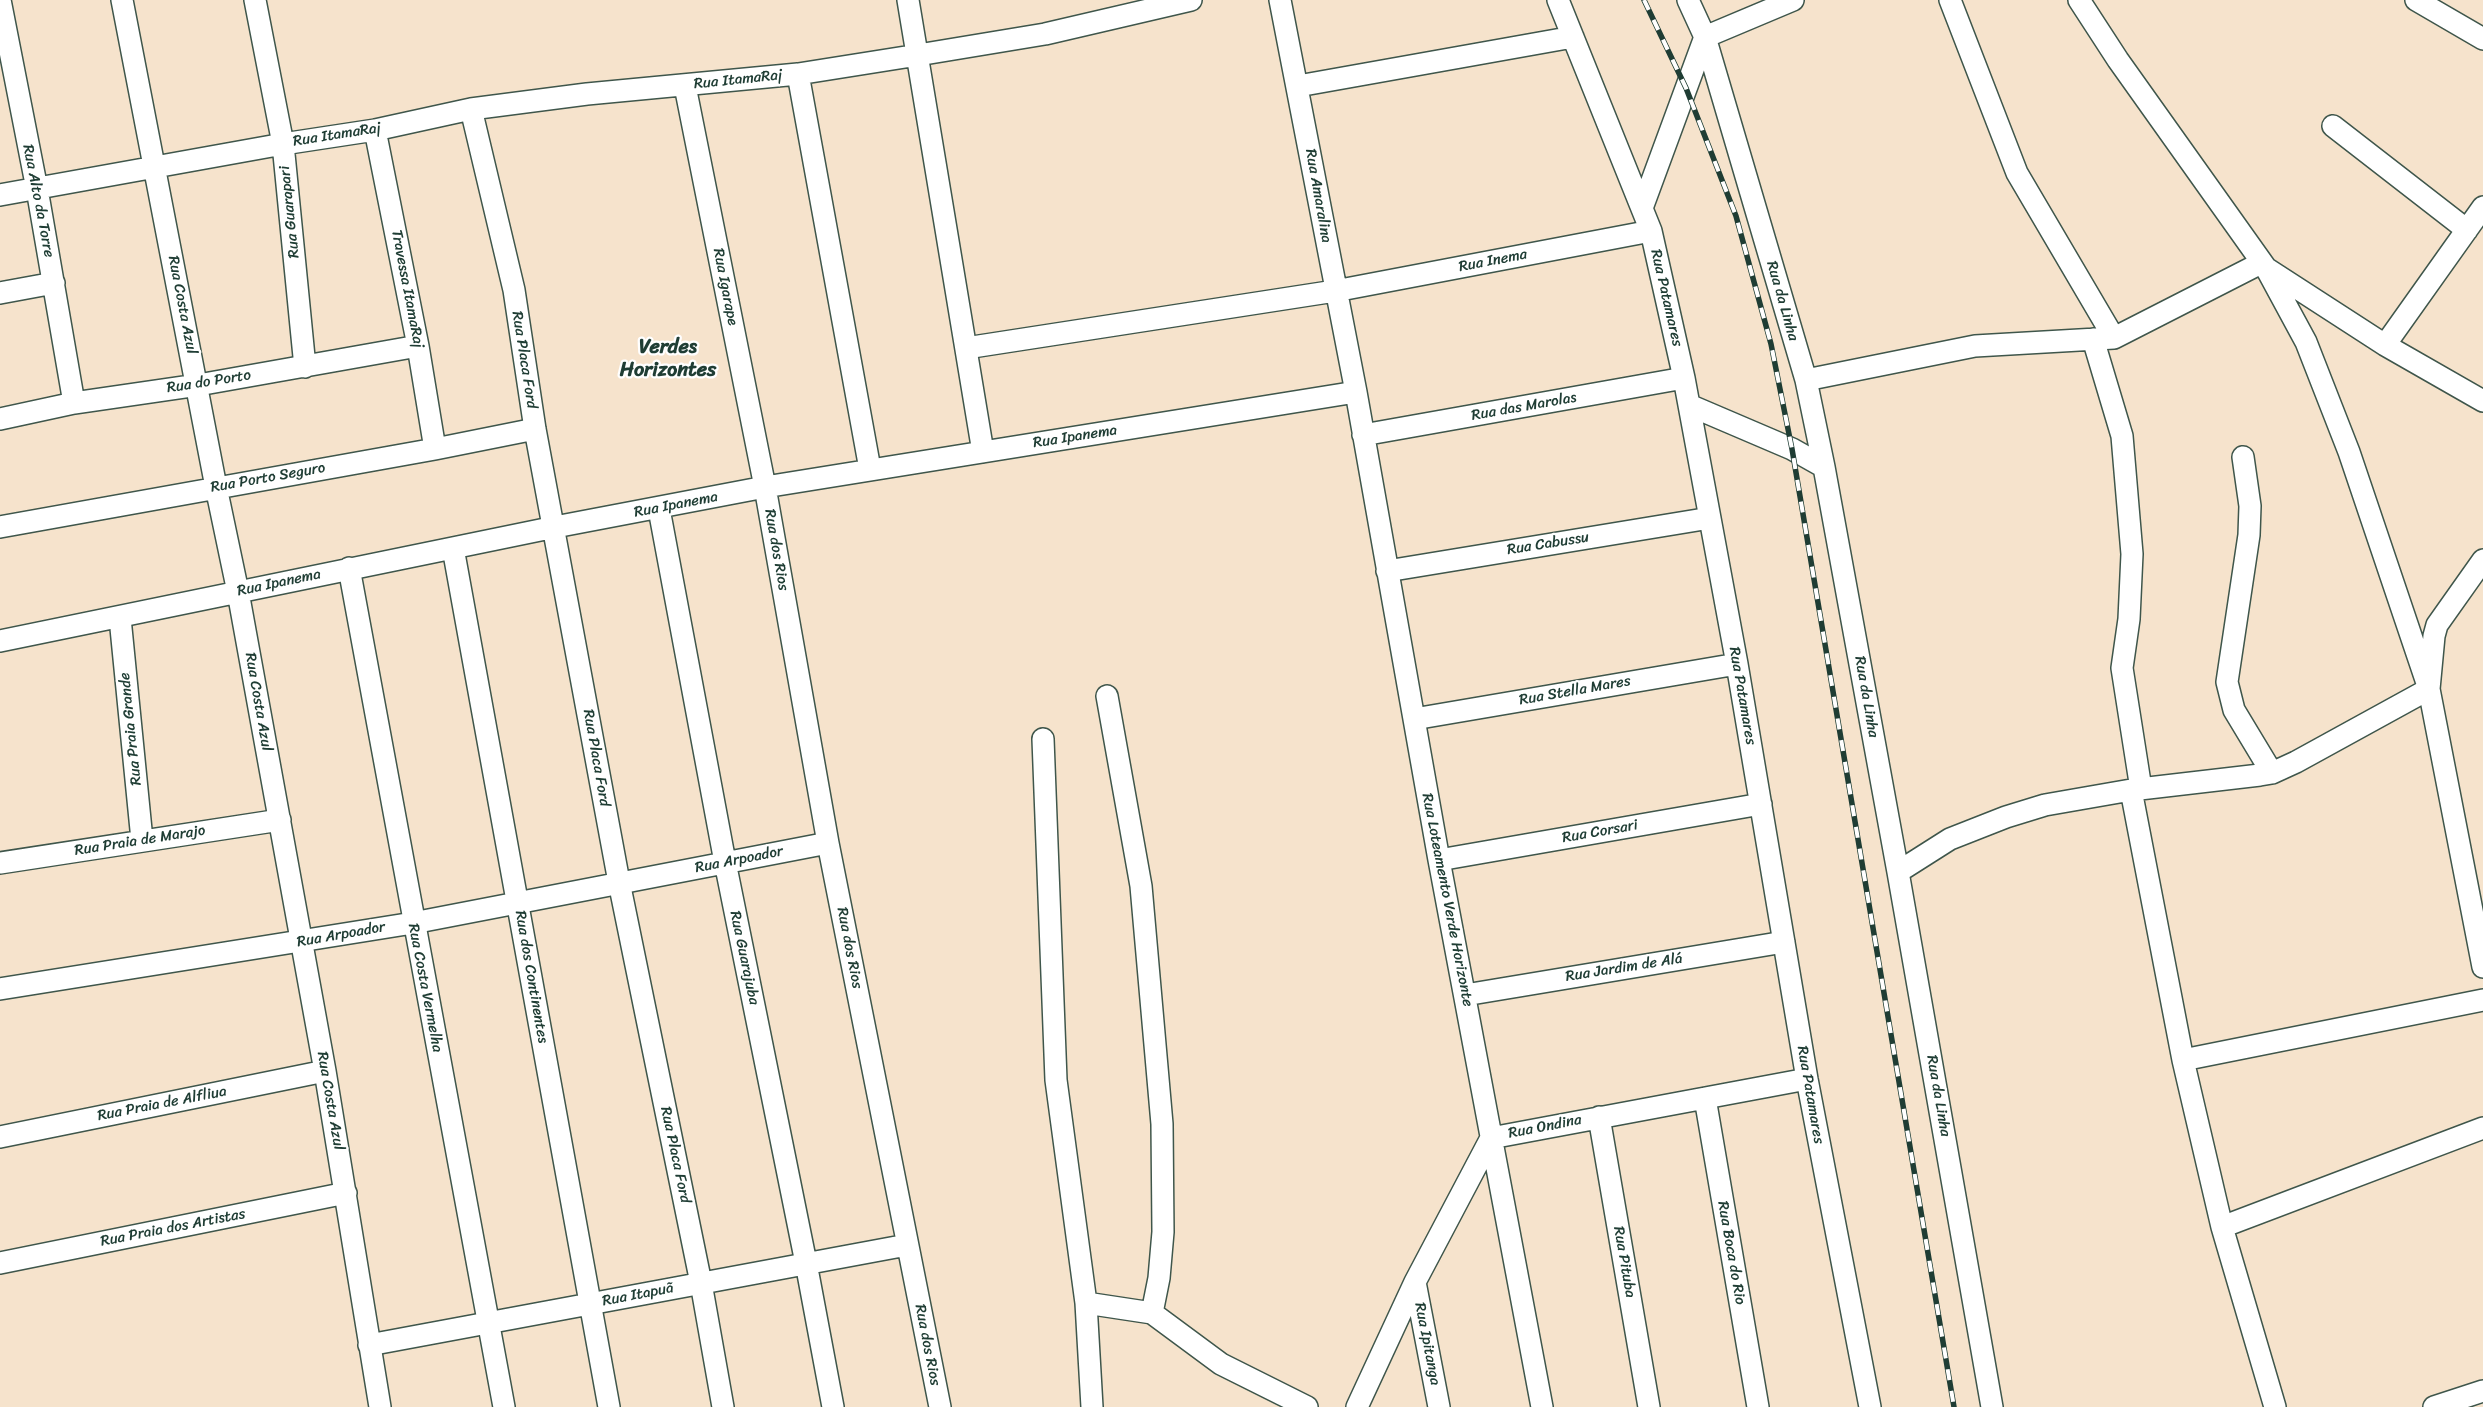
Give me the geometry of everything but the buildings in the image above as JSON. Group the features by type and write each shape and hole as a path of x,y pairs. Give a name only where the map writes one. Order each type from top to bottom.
{"street":[{"name":"Rua Alto da Torre","path":"0,0 7,75 37,189 74,403"},
{"name":"Rua Costa Azul","path":"122,0 238,592 280,820 346,1194 380,1407"},
{"name":"Rua Guarapari","path":"255,0 283,144 305,367"},
{"path":"908,0 983,452"},
{"name":"Rua Amaralina","path":"1280,0 1356,392"},
{"name":"Rua Patamares","path":"1558,0 1652,231 1690,405 1737,664 1807,1079 1870,1407"},
{"name":"Rua da Linha","path":"1688,0 1705,37 1806,380 1824,466 1898,872 1992,1407"},
{"path":"1642,208 1705,37 1793,0"},
{"path":"1950,0 2017,173 2114,338"},
{"path":"2080,0 2118,60 2264,266 2310,353 2349,452 2429,689 2483,967"},
{"path":"2416,0 2483,39"},
{"name":"Rua ItamaRaj","path":"0,195 283,144 375,130 471,109 587,94 798,74 918,56 1045,34 1180,1"},
{"path":"1298,86 1573,37"},
{"path":"798,74 870,469"},
{"name":"Rua Igarape","path":"685,86 765,488"},
{"name":"Rua Placa Ford","path":"471,109 514,290 535,428 555,527 619,882 701,1283 722,1407"},
{"path":"2333,126 2467,230"},
{"name":"Travessa ItamaRaj","path":"375,130 418,346 435,449"},
{"path":"2385,345 2483,208"},
{"name":"Rua Inema","path":"966,348 1335,291 1652,231"},
{"path":"1806,380 1975,346 2114,338 2264,266"},
{"path":"2264,266 2385,345 2483,401"},
{"path":"0,293 54,283"},
{"path":"2093,339 2122,436 2132,554 2129,619 2122,668 2136,789 2183,1060 2222,1227 2274,1407"},
{"name":"Rua do Porto","path":"0,419 74,403 198,385 418,346"},
{"name":"Rua das Marolas","path":"1363,435 1684,378"},
{"name":"Rua Ipanema","path":"0,641 120,618 349,568 765,488 870,469 1356,392"},
{"name":"Rua Loteamento Verde Horizonte","path":"1356,392 1439,860 1542,1407"},
{"path":"1690,405 1792,449 1824,466"},
{"name":"Rua Porto Seguro","path":"0,527 435,449 535,428"},
{"path":"2243,457 2250,506 2249,535 2227,682 2234,710 2272,773"},
{"name":"Rua dos Rios","path":"765,488 828,843 940,1407"},
{"name":"Rua Guarajuba","path":"659,509 725,862 833,1407"},
{"name":"Rua Cabussu","path":"1387,570 1710,518"},
{"name":"Rua dos Continentes","path":"453,548 609,1407"},
{"path":"2429,689 2434,636 2437,625 2483,560"},
{"name":"Rua Costa Vermelha","path":"349,568 413,923 504,1407"},
{"name":"Rua Praia Grande","path":"120,618 142,840"},
{"name":"Rua Stella Mares","path":"1414,719 1737,664"},
{"path":"1898,872 1941,843 2006,817 2045,805 2136,789 2272,773 2296,762 2429,689"},
{"path":"1107,696 1141,886 1162,1124 1161,1258 1152,1313"},
{"path":"1043,739 1056,1080 1086,1303 1092,1407"},
{"name":"Rua Corsari","path":"1439,860 1761,804"},
{"name":"Rua Praia de Marajo","path":"0,863 280,820"},
{"name":"Rua Arpoador","path":"0,989 413,923 828,843"},
{"name":"Rua Jardim de Alá","path":"1465,995 1784,942"},
{"path":"2183,1060 2483,1000"},
{"name":"Rua Praia de Alfliua","path":"0,1137 325,1072"},
{"name":"Rua Ondina","path":"1357,1407 1416,1282 1491,1138 1807,1079"},
{"name":"Rua Boca do Rio","path":"1704,1098 1758,1407"},
{"name":"Rua Pituba","path":"1599,1117 1649,1407"},
{"path":"2222,1227 2483,1128"},
{"name":"Rua Praia dos Artistas","path":"0,1263 346,1194"},
{"name":"Rua Itapuã","path":"369,1345 907,1245"},
{"name":"Rua Ipitanga","path":"1416,1282 1439,1407"},
{"path":"1086,1303 1152,1313 1221,1364 1307,1407"},
{"path":"2434,1407 2483,1391"}],"railway":[{"path":"1644,0 1686,88 1736,216 1771,344 1792,449 1954,1407"}],"district":[{"name":"Verdes Horizontes","path":"668,360"}]}
